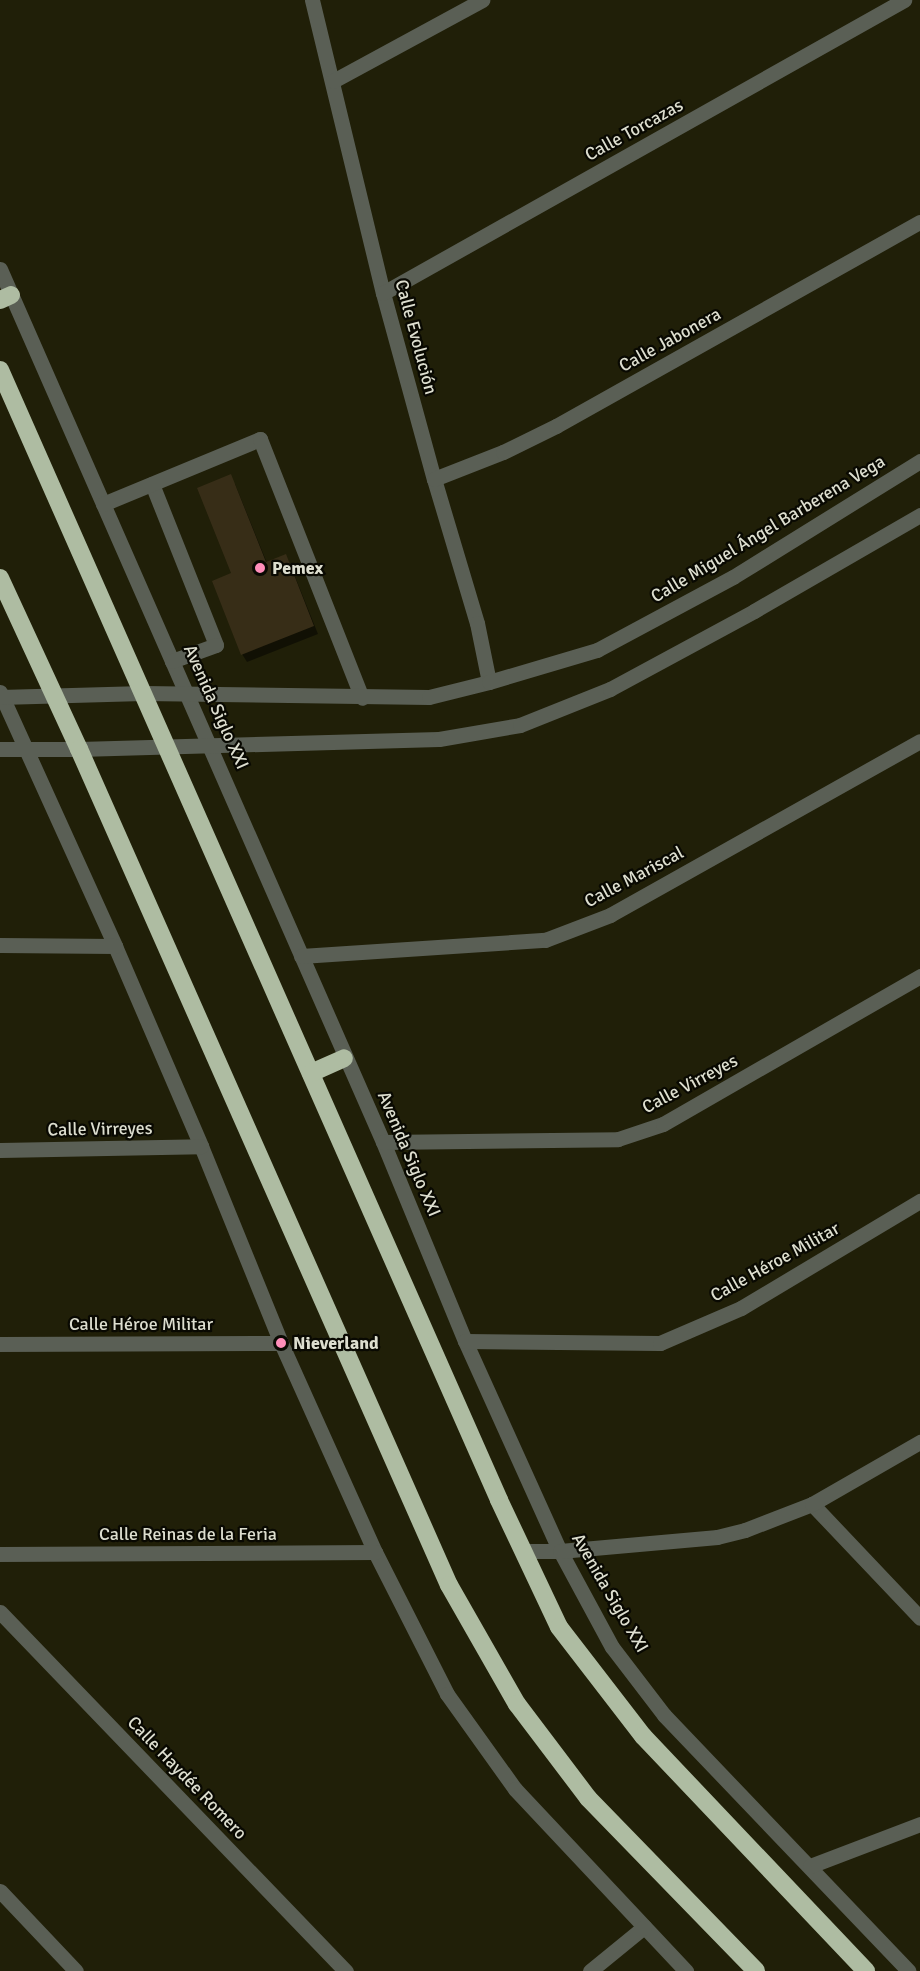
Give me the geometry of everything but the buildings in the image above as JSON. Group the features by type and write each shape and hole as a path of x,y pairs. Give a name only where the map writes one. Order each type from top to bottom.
{"highway":[{"path":"0,370 559,1628 643,1737 866,1971"},
{"path":"0,578 79,749 449,1585 517,1704 588,1798 756,1971"},
{"path":"311,1073 344,1058"}],"street":[{"name":"Calle Evolución","path":"312,0 383,293 477,623 489,682"},
{"path":"333,81 482,0"},
{"name":"Calle Torcazas","path":"383,293 904,0"},
{"name":"Calle Jabonera","path":"434,478 503,452 556,426 920,222"},
{"name":"Avenida Siglo XXI","path":"0,269 6,297 103,504 186,695 211,746 344,1058 383,1142 465,1341 560,1551 612,1647 664,1715 909,1971"},
{"path":"103,504 260,439 362,698"},
{"name":"Calle Miguel Ángel Barberena Vega","path":"1,695 54,698 143,693 362,698 429,697 489,682 597,650 733,577 920,461"},
{"path":"152,484 216,645 172,661"},
{"path":"0,749 211,746 439,739 520,725 610,689 754,611 920,515"},
{"path":"1,695 115,946 201,1146 281,1343 375,1552 447,1694 515,1789 686,1971"},
{"name":"Calle Mariscal","path":"301,957 545,940 610,915 920,741"},
{"path":"0,945 115,946"},
{"name":"Calle Virreyes","path":"383,1142 618,1139 663,1124 920,976"},
{"name":"Calle Virreyes","path":"0,1150 201,1146"},
{"name":"Calle Héroe Militar","path":"465,1341 660,1343 741,1308 920,1201"},
{"name":"Calle Héroe Militar","path":"0,1344 281,1343"},
{"path":"523,1551 560,1551 717,1538 745,1530 812,1504 920,1442"},
{"path":"812,1504 914,1604 920,1618"},
{"name":"Calle Reinas de la Feria","path":"0,1554 375,1552"},
{"name":"Calle Haydée Romero","path":"0,1612 346,1971"},
{"path":"810,1866 920,1824"},
{"path":"0,1891 6,1908 76,1971"},
{"path":"590,1971 644,1927"}],"place":[{"name":"Pemex","path":"260,568"},
{"name":"Nieverland","path":"281,1343"}]}
